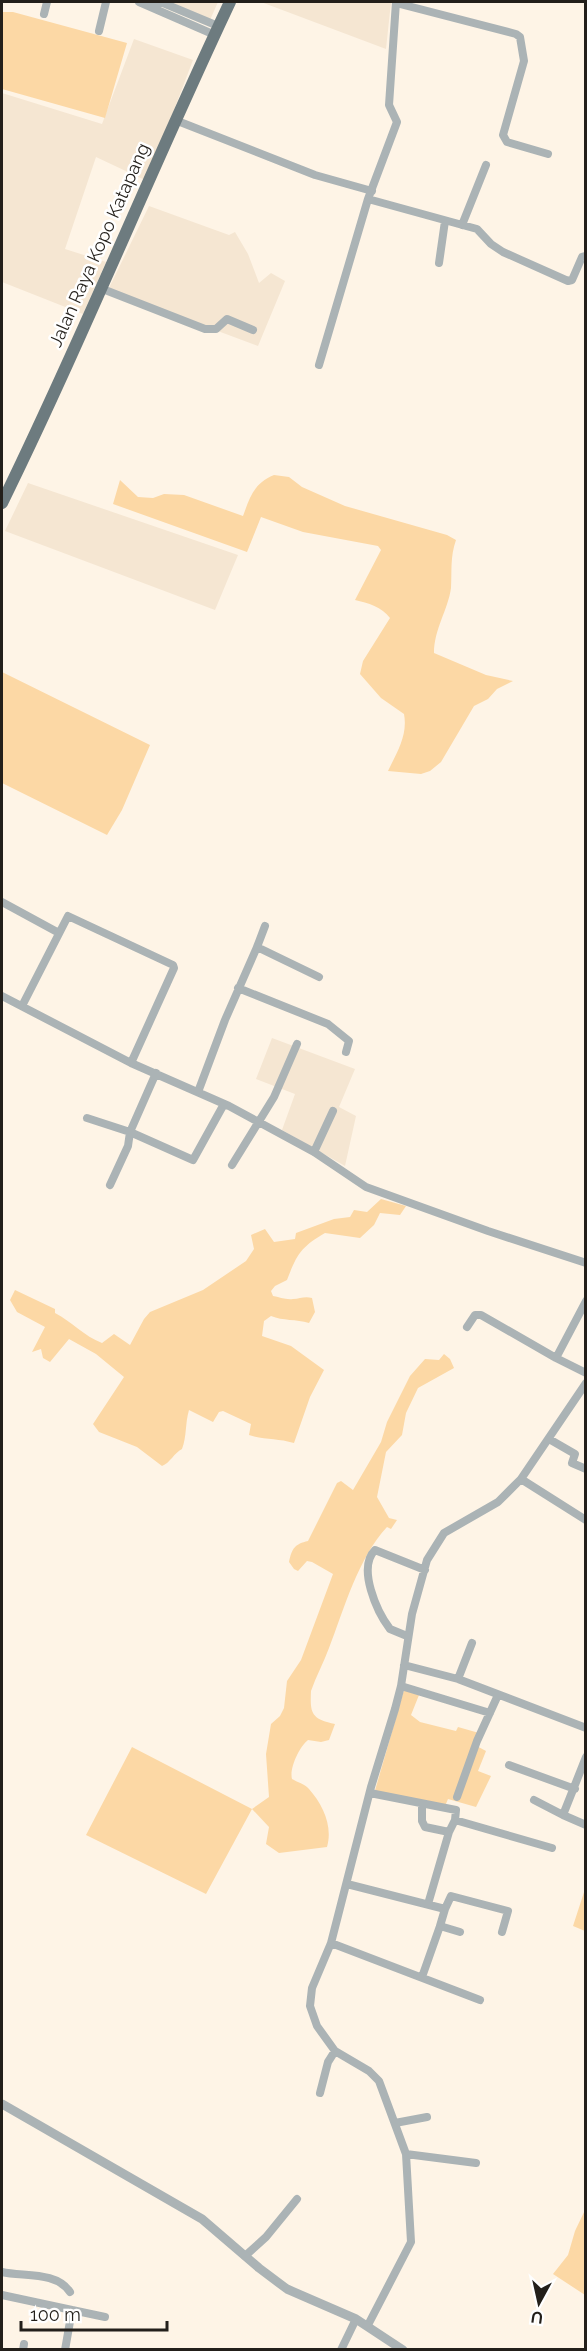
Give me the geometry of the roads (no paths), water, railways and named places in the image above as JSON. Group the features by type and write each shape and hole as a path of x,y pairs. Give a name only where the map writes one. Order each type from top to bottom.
{"main road":[{"name":"Jalan Raya Kopo Katapang","path":"2,503 230,2"}],"street":[{"path":"44,14 47,2"},
{"path":"99,32 106,2"},
{"path":"139,2 217,30"},
{"path":"150,2 163,3 217,30"},
{"path":"319,365 368,199 383,154 397,122 389,105 396,2 520,37 524,61 503,135 507,142 548,154"},
{"path":"175,120 315,176 372,191"},
{"path":"462,225 486,165"},
{"path":"368,199 477,230 503,252 568,281 572,280 582,257 585,256"},
{"path":"439,263 445,221"},
{"path":"100,288 205,329 216,328 227,319 253,330"},
{"path":"2,902 59,933"},
{"path":"22,1006 68,916 174,966 131,1063"},
{"path":"198,1092 238,988 265,926"},
{"path":"257,947 319,977"},
{"path":"238,988 335,1028 349,1041 346,1052"},
{"path":"2,996 131,1063 224,1104 314,1152 366,1187 488,1232 585,1263"},
{"path":"232,1165 274,1097 297,1044"},
{"path":"110,1185 128,1146 130,1132 156,1073"},
{"path":"87,1118 130,1132 193,1160 224,1104"},
{"path":"314,1152 333,1111"},
{"path":"556,1358 585,1302"},
{"path":"467,1327 475,1315 481,1315 585,1373"},
{"path":"368,2325 411,2242 406,2154 396,2123 375,2076 335,2051 317,2026 310,2006 312,1988 330,1943 401,1686 407,1636 427,1560 444,1533 498,1502 521,1479 585,1383"},
{"path":"549,1439 575,1454 572,1463 585,1469"},
{"path":"521,1479 585,1520"},
{"path":"407,1636 390,1629 381,1613 370,1589 369,1560 375,1550 425,1570"},
{"path":"458,1679 472,1643"},
{"path":"404,1665 458,1679 585,1728"},
{"path":"401,1686 490,1713"},
{"path":"457,1797 477,1741 498,1695"},
{"path":"563,1815 575,1789 585,1757"},
{"path":"509,1765 575,1789"},
{"path":"370,1792 456,1810 455,1820 449,1832 428,1904"},
{"path":"534,1800 585,1825"},
{"path":"422,1804 422,1821 425,1827 449,1832"},
{"path":"455,1820 552,1848"},
{"path":"347,1884 445,1909"},
{"path":"423,1977 451,1896 508,1911 502,1932"},
{"path":"440,1926 460,1932"},
{"path":"330,1943 480,2000"},
{"path":"320,2094 328,2062 335,2051"},
{"path":"2,2104 202,2219 287,2289 368,2325 403,2349"},
{"path":"396,2123 427,2117"},
{"path":"406,2154 476,2163"},
{"path":"248,2258 297,2199"},
{"path":"2,2272 53,2279 62,2283 70,2292"},
{"path":"2,2295 105,2317"},
{"path":"65,2349 72,2310"},
{"path":"341,2349 356,2319"}]}
